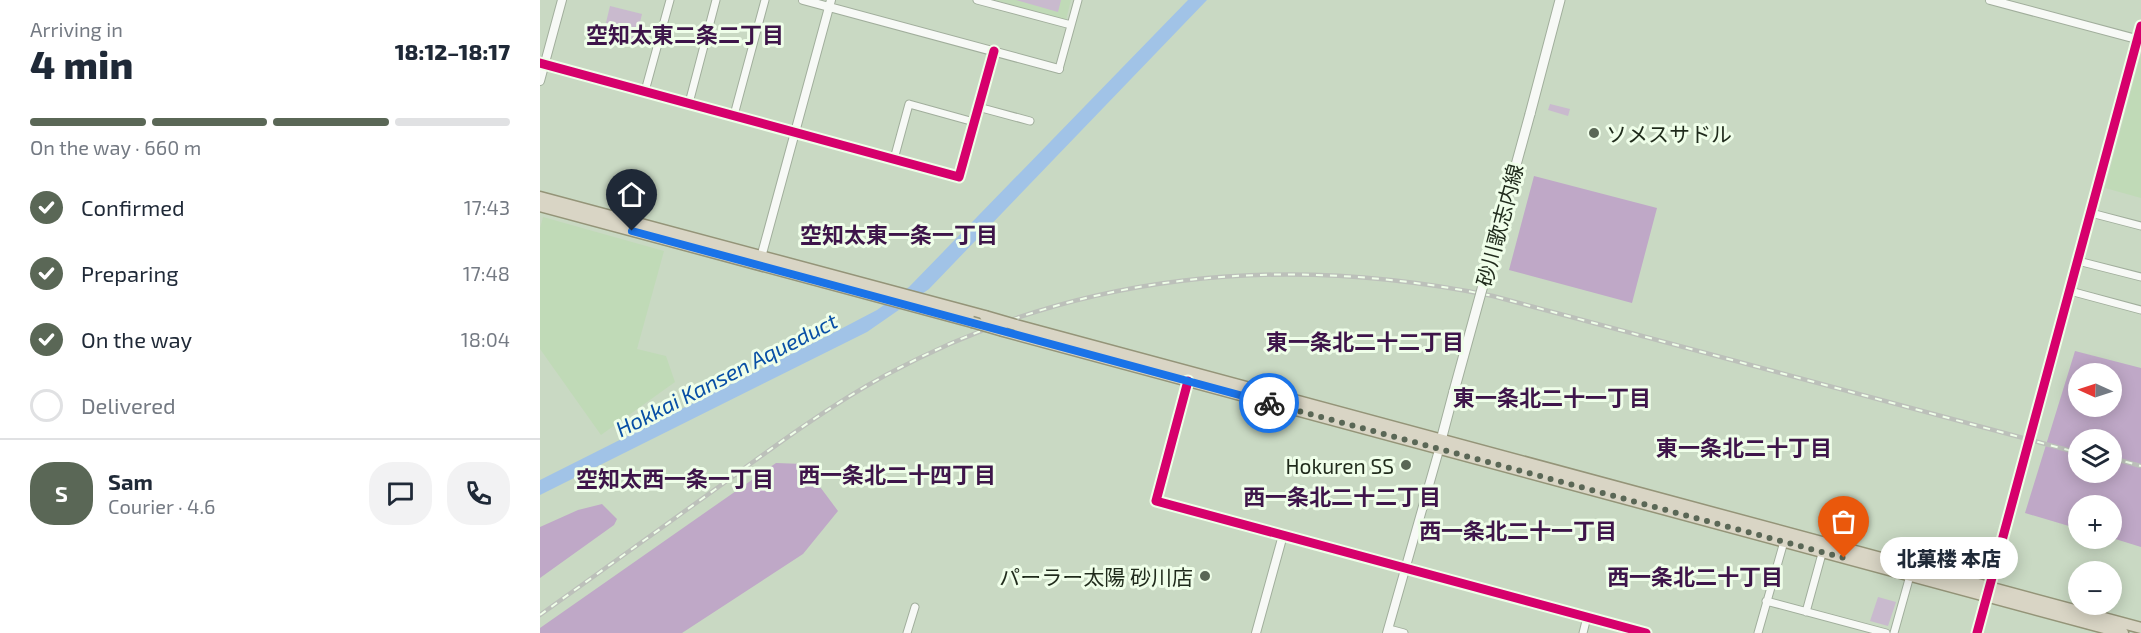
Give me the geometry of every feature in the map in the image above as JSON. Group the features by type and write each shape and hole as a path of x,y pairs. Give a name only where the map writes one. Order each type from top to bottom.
{"highway":[{"path":"540,197 760,261"},
{"path":"540,206 876,292 1003,331 1438,450 1989,592 2141,628"},
{"path":"923,305 985,316 1442,438 1785,538"},
{"path":"1989,592 2122,633"}],"main road":[{"name":"砂川歌志内線","path":"1438,450 1560,0"}],"street":[{"path":"540,81 542,64 562,0"},
{"path":"645,91 670,0"},
{"path":"689,103 716,0"},
{"path":"734,115 765,0"},
{"path":"803,0 830,4 1059,69 1078,0"},
{"path":"977,0 1071,25"},
{"path":"1990,0 2139,40"},
{"path":"760,261 830,4"},
{"path":"1977,633 2141,26"},
{"path":"542,64 959,177 994,51"},
{"path":"894,159 909,104 974,122"},
{"path":"978,107 1030,121"},
{"path":"2091,213 2141,226"},
{"path":"2078,261 2141,278"},
{"path":"2070,291 2141,310"},
{"path":"1188,381 1156,501 1646,633"},
{"path":"1404,633 1388,631 1438,450"},
{"path":"1256,633 1283,535"},
{"path":"1758,633 1785,538"},
{"path":"1806,612 1823,548"},
{"path":"1894,633 1911,571"},
{"path":"1766,601 1886,633"},
{"path":"907,633 915,607"},
{"path":"1583,633 1587,617"}],"shaded area":[{"path":"995,0 1071,0 1066,20"},
{"path":"1016,0 1061,0 1058,12"},
{"path":"610,6 642,14 635,43 603,35"},
{"path":"2141,54 2141,198 2105,188"},
{"path":"1550,104 1570,109 1568,116 1548,110"},
{"path":"1534,176 1657,208 1632,303 1509,270"},
{"path":"543,217 664,251 637,349 666,356 675,382 601,435 540,349 540,228"},
{"path":"2075,351 2122,363 2071,363"},
{"path":"2122,363 2141,368 2141,547 2122,541 2122,495 2068,495 2068,526 2025,513 2068,374 2068,417 2122,417"},
{"path":"776,463 803,464 838,511 803,554 682,633 540,633 540,628"},
{"path":"602,504 617,519 614,525 540,578 540,527 578,510"},
{"path":"1878,597 1896,602 1888,626 1870,621"}],"water":[{"path":"1188,0 1207,0 929,289 867,332 540,495 540,480 877,310 909,287"}],"railway":[{"path":"540,615 803,426 886,375 958,340 1031,313 1106,293 1182,281 1259,275 1336,276 1414,283 1493,296 2068,450"},
{"path":"2122,461 2141,466"}],"cycle path":[{"path":"1977,633 2141,26"},
{"path":"540,63 959,177 994,51"},
{"path":"1188,381 1156,501 1646,633"}],"way so far":[{"path":"1269,403 1844,558"}],"place":[{"name":"ソメスサドル","path":"1594,133"},
{"name":"Hokuren SS","path":"1406,465"},
{"name":"北菓楼 本店","path":"1844,558"},
{"name":"パーラー太陽 砂川店","path":"1205,576"}],"district":[{"name":"空知太東二条二丁目","path":"685,34"},
{"name":"空知太東一条一丁目","path":"899,234"},
{"name":"東一条北二十二丁目","path":"1365,341"},
{"name":"東一条北二十一丁目","path":"1552,397"},
{"name":"東一条北二十丁目","path":"1744,447"},
{"name":"西一条北二十四丁目","path":"897,474"},
{"name":"空知太西一条一丁目","path":"675,478"},
{"name":"西一条北二十二丁目","path":"1342,496"},
{"name":"西一条北二十一丁目","path":"1518,530"},
{"name":"西一条北二十丁目","path":"1695,576"}],"route":[{"path":"632,231 1269,403"}],"water label":[{"name":"Hokkai Kansen Aqueduct","path":"726,374"}]}
